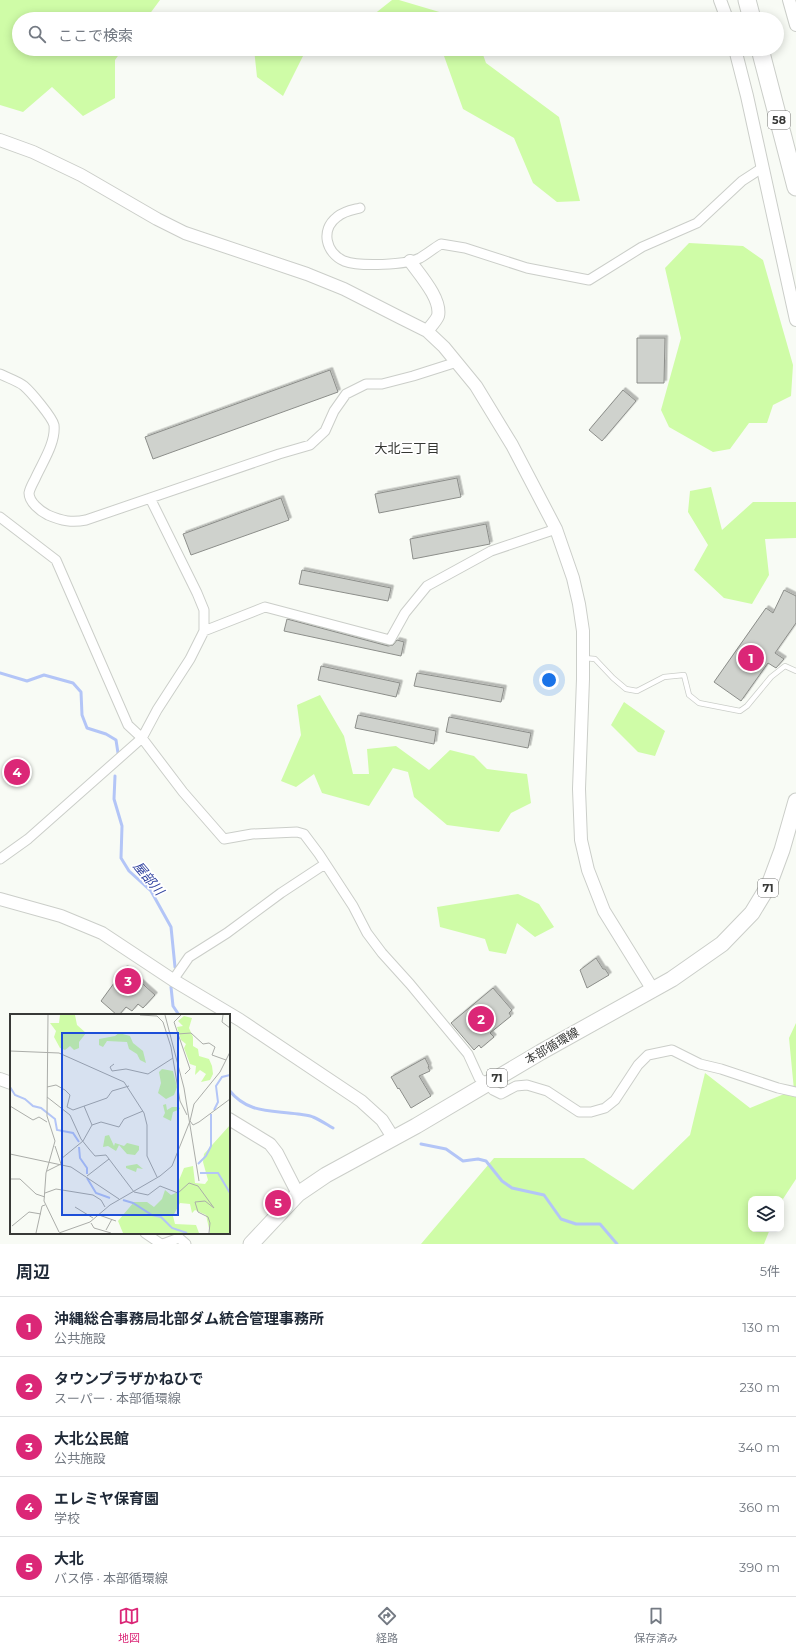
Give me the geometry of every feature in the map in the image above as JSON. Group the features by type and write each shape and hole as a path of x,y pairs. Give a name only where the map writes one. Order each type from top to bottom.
{"highway":[{"path":"747,0 750,12"},
{"name":"58","path":"762,56 796,187"}],"main road":[{"name":"本部循環線","path":"253,1243 298,1194 326,1175 394,1139 681,974 722,944 752,913 769,885 782,850 796,801"}],"street":[{"path":"720,0 724,12"},
{"path":"791,1 796,25"},
{"path":"737,56 762,168 793,290 796,320"},
{"path":"0,140 33,152 81,175 184,233 307,274 344,289 427,332 444,347 476,386 512,445 556,529 573,578 583,631 584,658 578,789 581,840 588,870 604,911 653,990"},
{"path":"360,208 349,210 337,217 329,228 326,239 329,249 343,260 357,264 410,261 421,257 441,244 465,248 527,268 590,280 642,247 697,223 742,181 762,168"},
{"path":"410,261 432,292 438,308 438,317 427,332"},
{"path":"0,374 24,386 54,423 54,433 50,446 29,494 32,502 44,513 61,520 75,522 93,518 279,454 310,445 325,431 334,411 346,394 366,384 382,384 457,362"},
{"path":"0,859 28,839 142,738 157,710 190,659 204,631 204,610 150,498"},
{"path":"0,517 56,560 128,725 142,738 183,792 224,839 252,834 297,832 304,834 353,906 367,933 468,1054 479,1078 488,1084 493,1090 501,1094 516,1086 527,1085 547,1090 579,1112 591,1112 605,1108 615,1100 638,1065 648,1055 672,1050 700,1064 796,1092"},
{"path":"204,631 265,607 390,640 397,624 427,586 491,551 556,529"},
{"path":"173,980 189,957 325,864"},
{"path":"0,898 61,916 102,933 173,980 230,1014"},
{"path":"230,1014 361,1101 382,1120 394,1139"},
{"path":"0,1079 10,1083"},
{"path":"230,1120 270,1144 277,1153 298,1194"},
{"path":"147,1234 162,1244 179,1238 186,1244"}],"lane":[{"path":"584,658 595,659 626,689 637,691 664,677 684,674 689,695 699,703 740,711 747,706 771,677 785,666 796,672"}],"green space":[{"path":"0,0 160,0 151,12 12,12 12,56 118,56 115,60 115,98 83,116 52,87 23,112 0,105"},
{"path":"392,0 399,0 439,12 377,12"},
{"path":"255,56 303,56 283,96 257,77"},
{"path":"444,56 484,56 486,63 559,117 580,201 557,202 533,183 514,138 463,109"},
{"path":"689,243 743,246 763,260 793,365 791,396 773,405 767,423 749,423 730,449 713,452 669,427 661,410 681,338 665,268"},
{"path":"711,487 722,530 753,502 796,502 796,538 765,539 769,575 752,604 724,598 694,570 708,545 688,512 690,491"},
{"path":"320,695 344,736 353,774 369,774 367,749 396,746 429,770 450,750 474,756 487,769 527,774 531,803 511,813 499,832 447,825 414,797 408,772 393,768 369,806 322,793 314,774 296,787 281,781 301,735 297,705"},
{"path":"624,702 665,731 655,756 638,752 611,725"},
{"path":"518,894 539,904 554,927 535,937 517,923 506,954 489,951 485,939 440,927 437,907"},
{"path":"796,1023 796,1179 784,1197 784,1196 748,1196 748,1232 769,1232 764,1244 421,1244 494,1158 584,1158 633,1190 690,1135 705,1073 750,1108 794,1090 789,1038"}],"building":[{"path":"637,338 665,338 664,383 637,383"},
{"path":"330,370 338,392 153,459 145,437"},
{"path":"623,390 636,401 602,441 589,430"},
{"path":"457,478 461,497 379,513 375,494"},
{"path":"281,498 289,520 191,555 183,534"},
{"path":"486,524 490,544 413,559 410,539"},
{"path":"302,570 391,588 388,601 299,584"},
{"path":"784,590 796,596 796,623 775,653 784,659 776,668 768,663 741,701 714,682 766,608 773,613"},
{"path":"287,619 388,646 393,645 397,640 404,642 401,656 284,631"},
{"path":"321,666 400,683 396,697 318,680"},
{"path":"417,673 504,688 501,702 414,686"},
{"path":"358,715 436,731 434,744 355,728"},
{"path":"449,717 531,733 528,748 446,732"},
{"path":"596,958 609,975 587,988 580,970"},
{"path":"125,968 155,995 143,1008 138,1004 132,1011 126,1007 120,1014 116,1014 101,1001"},
{"path":"493,988 512,1010 509,1013 511,1016 490,1033 494,1037 481,1048 479,1045 474,1050 451,1023"},
{"path":"425,1058 430,1071 419,1076 431,1096 411,1108 391,1077"}],"waterway":[{"name":"屋部川","path":"0,673 27,681 44,675 73,683 81,692 82,715 87,728 106,734 116,740 118,753"},
{"name":"屋部川","path":"115,776 114,799 122,826 121,858 129,871 151,891 171,927 175,967"},
{"name":"屋部川","path":"171,987 173,1006 178,1014"},
{"name":"屋部川","path":"230,1091 236,1098 260,1110 310,1116 333,1128"},
{"path":"421,1144 446,1149 463,1161 478,1159 486,1161 502,1181 512,1188 544,1195 561,1219 576,1224 600,1224 617,1244"}],"place":[{"name":"沖縄総合事務局北部ダム統合管理事務所","path":"751,658"},
{"name":"エレミヤ保育園","path":"17,772"},
{"name":"大北公民館","path":"128,981"},
{"name":"タウンプラザかねひで","path":"481,1019"},
{"name":"大北","path":"278,1203"}],"district":[{"name":"大北三丁目","path":"407,448"}]}
